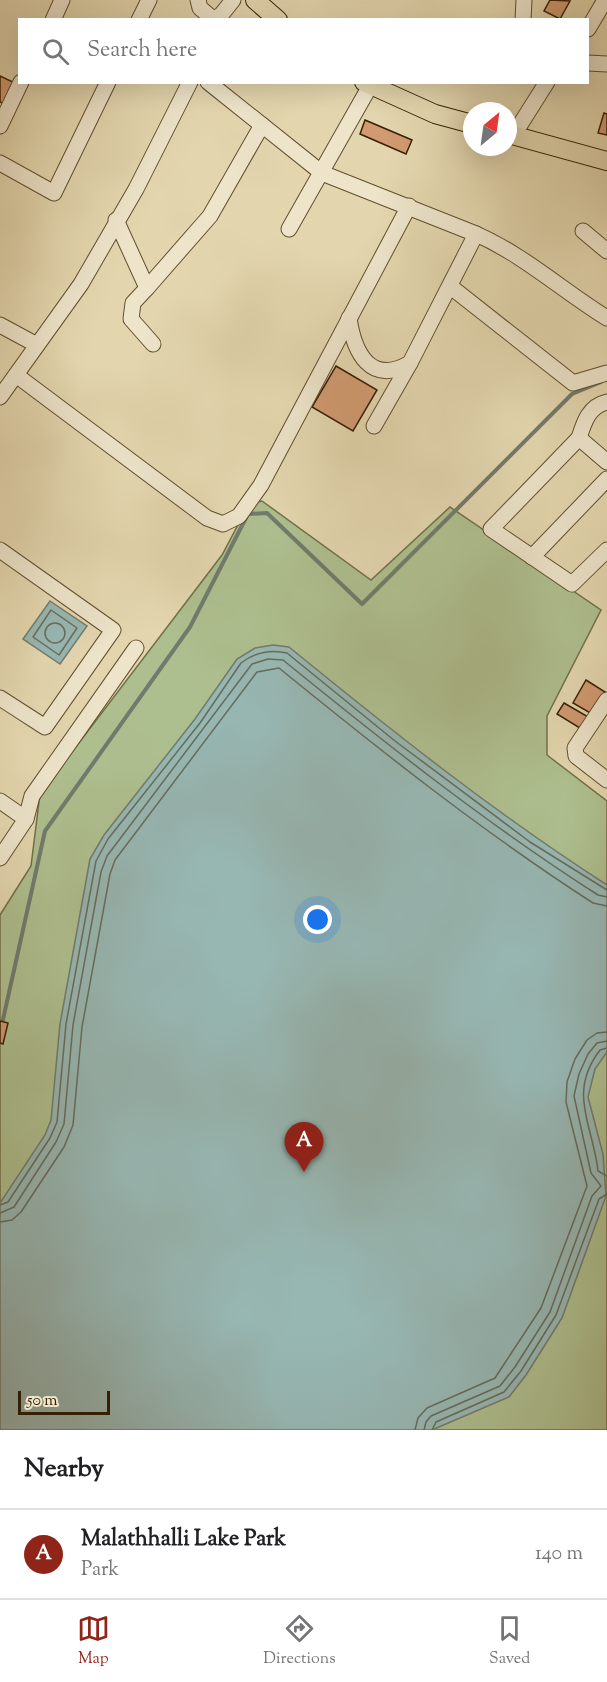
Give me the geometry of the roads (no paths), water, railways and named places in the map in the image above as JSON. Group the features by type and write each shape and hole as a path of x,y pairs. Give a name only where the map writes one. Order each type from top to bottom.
{"main road":[{"path":"255,0 276,18"},
{"path":"367,84 435,114 463,122"},
{"path":"517,137 607,161"}],"street":[{"path":"53,18 62,0"},
{"path":"140,18 149,0"},
{"path":"198,0 200,8 212,18"},
{"path":"215,18 221,15 233,0"},
{"path":"589,27 605,0"},
{"path":"523,1 523,18"},
{"path":"589,63 607,64"},
{"path":"0,126 20,84"},
{"path":"0,163 54,193 107,84"},
{"path":"0,397 81,284 136,189 189,84"},
{"path":"211,84 322,174 409,206 503,246 607,318"},
{"path":"289,230 322,174 367,84"},
{"path":"517,126 546,84"},
{"path":"153,344 131,319 133,303 210,216 262,125"},
{"path":"16,375 207,518 223,524 239,516 261,485 409,206"},
{"path":"116,220 147,288"},
{"path":"583,231 607,250"},
{"path":"374,426 451,287 476,234"},
{"path":"451,287 573,383 607,373"},
{"path":"350,318 355,348 366,362 384,372 398,370 410,363"},
{"path":"0,325 37,345"},
{"path":"607,402 596,406 589,413 579,438 491,529 572,584 607,550"},
{"path":"579,438 607,462"},
{"path":"532,557 607,479"},
{"path":"0,550 113,630 45,727 0,698"},
{"path":"0,858 26,819 32,796 136,648"},
{"path":"607,700 575,748 576,756 607,780"},
{"path":"0,801 26,819"}],"water":[{"path":"50,601 87,626 60,664 23,639"},
{"path":"273,645 289,647 445,770 565,858 607,885 607,1052 595,1069 588,1097 603,1154 606,1196 562,1318 526,1375 509,1397 432,1430 0,1430 0,1203 45,1135 51,1120 60,1024 90,859 104,835 195,719 237,659 255,648"}],"waterway":[{"path":"2,1024 45,831 190,627 248,514 267,513 362,604 572,394 601,382"}],"place":[{"name":"Malathhalli Lake Park","path":"304,1172"}]}
